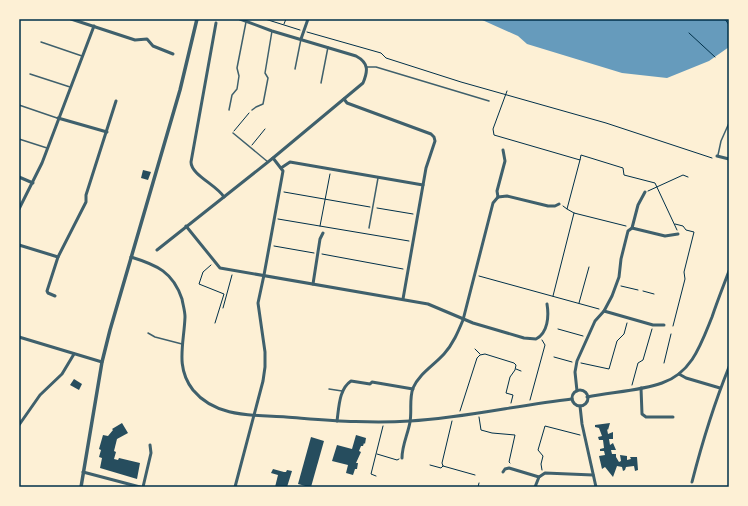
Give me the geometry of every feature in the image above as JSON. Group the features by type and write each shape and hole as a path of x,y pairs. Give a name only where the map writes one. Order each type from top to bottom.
{"street":[{"path":"71,19 135,40 147,39 153,46 173,54"},
{"path":"80,487 102,362 110,330 180,90 197,19"},
{"path":"157,250 273,158 344,99 362,83 366,76 367,67 364,60 356,56 240,19"},
{"path":"301,39 308,19"},
{"path":"216,24 191,162 193,169 220,191 224,197"},
{"path":"19,209 42,163 94,26"},
{"path":"344,99 347,103 431,134 434,137 435,141 426,168 403,299"},
{"path":"55,296 47,291 58,257 86,202 86,195 108,132 116,101"},
{"path":"58,118 108,132"},
{"path":"498,197 497,191 505,161 503,150"},
{"path":"718,156 729,159"},
{"path":"236,487 255,415 265,367 265,352 258,303 283,171 273,158"},
{"path":"281,168 290,162 423,185"},
{"path":"19,177 32,183"},
{"path":"572,399 573,395 577,391 575,372 577,362 595,321 616,284 628,231 632,228 638,205 645,192"},
{"path":"402,458 402,451 410,421 413,389 425,372 450,347 457,334 463,320 493,203 498,197 507,196 548,206 555,206 559,204"},
{"path":"186,226 220,268 428,304 463,320 524,338 534,339 540,336 544,331 549,314 547,304"},
{"path":"632,228 665,236 678,234"},
{"path":"313,284 320,239 323,233"},
{"path":"19,245 58,257"},
{"path":"131,257 159,268 167,274 174,283 179,292 185,315 181,359 184,372 193,390 203,400 219,410 255,415 337,421 384,422 410,421 454,416 528,404 572,399"},
{"path":"587,397 662,383 679,374 686,368 696,355 729,271"},
{"path":"602,310 628,319 653,325 664,325"},
{"path":"19,337 102,362"},
{"path":"19,424 40,395 62,374 74,354"},
{"path":"692,482 720,388 729,367"},
{"path":"679,374 686,378 720,388"},
{"path":"337,421 342,391 346,384 351,381 370,384 372,382 413,389"},
{"path":"641,388 642,414 646,417 673,417"},
{"path":"577,391 583,392 587,397"},
{"path":"580,406 585,404 587,397"},
{"path":"572,399 575,404 580,406"},
{"path":"580,406 584,436 596,487"},
{"path":"83,472 141,487 151,453 150,445"},
{"path":"503,472 509,468 540,476"},
{"path":"535,487 540,476 545,473 593,475"}],"lane":[{"path":"229,110 232,95 237,90 240,76 237,68 246,20"},
{"path":"252,110 263,104 268,78 265,73 272,30"},
{"path":"295,69 301,39"},
{"path":"40,42 82,56"},
{"path":"321,83 328,47"},
{"path":"367,67 376,67 489,102"},
{"path":"30,74 70,87"},
{"path":"19,105 58,118"},
{"path":"718,156 721,141 729,123"},
{"path":"233,133 268,162"},
{"path":"19,139 47,148"},
{"path":"369,228 378,178"},
{"path":"148,333 155,337 182,344"},
{"path":"329,389 342,391"}],"path":[{"path":"264,19 381,53 386,58 506,95 606,123 696,153 714,158 718,156"},
{"path":"284,25 286,19"},
{"path":"725,19 729,25"},
{"path":"689,33 715,56"},
{"path":"507,91 493,129 494,135 580,160"},
{"path":"233,133 252,110"},
{"path":"254,142 265,129"},
{"path":"567,209 581,155 623,168 624,175 655,183 675,224 678,234"},
{"path":"320,226 330,169"},
{"path":"645,192 683,175 688,177"},
{"path":"279,191 418,215"},
{"path":"559,204 574,212 632,228"},
{"path":"553,296 574,212"},
{"path":"274,218 413,242"},
{"path":"673,326 685,279 684,272 694,232 686,230 684,226 675,224"},
{"path":"270,245 408,270"},
{"path":"214,262 202,272 199,284 224,294 215,323"},
{"path":"579,303 589,267"},
{"path":"223,308 234,270"},
{"path":"474,275 602,310"},
{"path":"616,284 638,290"},
{"path":"643,291 654,294"},
{"path":"554,357 609,369 617,341 624,334 628,319"},
{"path":"631,389 638,363 643,360 653,325"},
{"path":"558,329 587,338"},
{"path":"664,363 672,334"},
{"path":"528,404 544,345 540,336"},
{"path":"475,349 480,355"},
{"path":"459,415 477,358 480,355 485,354 514,363 516,365 510,377 506,393 513,395 510,407"},
{"path":"515,369 521,371"},
{"path":"479,412 481,430 492,433 515,435 509,468"},
{"path":"444,466 442,463 454,416"},
{"path":"376,476 371,474 384,422"},
{"path":"540,476 543,456 538,450 545,426 584,436"},
{"path":"376,454 397,460 402,458"},
{"path":"430,465 441,468 444,466 475,475"},
{"path":"478,487 479,483"}],"water":[{"path":"480,19 729,19 729,47 709,61 667,78 622,73 527,44 518,36"}],"building":[{"path":"143,170 151,172 148,180 141,178"},
{"path":"74,379 82,384 79,390 70,385"},
{"path":"122,423 128,433 117,439 114,459 118,460 119,458 140,463 137,479 100,468 102,458 99,457 101,450 99,449 103,435 108,436 113,430 112,429"},
{"path":"610,423 608,430 607,429 608,434 613,432 613,439 609,439 610,445 613,443 616,450 611,450 612,454 616,454 619,462 621,461 620,455 627,456 627,460 631,459 630,457 637,457 638,470 635,471 634,466 626,467 623,471 622,467 617,466 613,477 605,467 602,469 599,456 605,455 604,451 600,451 600,449 604,448 603,440 599,440 598,437 602,436 599,428 595,427 595,425"},
{"path":"356,435 366,438 365,444 364,443 363,446 361,446 359,451 361,452 356,463 358,463 357,469 355,469 353,475 346,473 348,465 332,461 337,445 352,449"},
{"path":"311,437 324,441 311,487 309,487 298,484"},
{"path":"273,469 284,472 287,470 292,471 287,487 275,487 278,475 271,473"}]}
